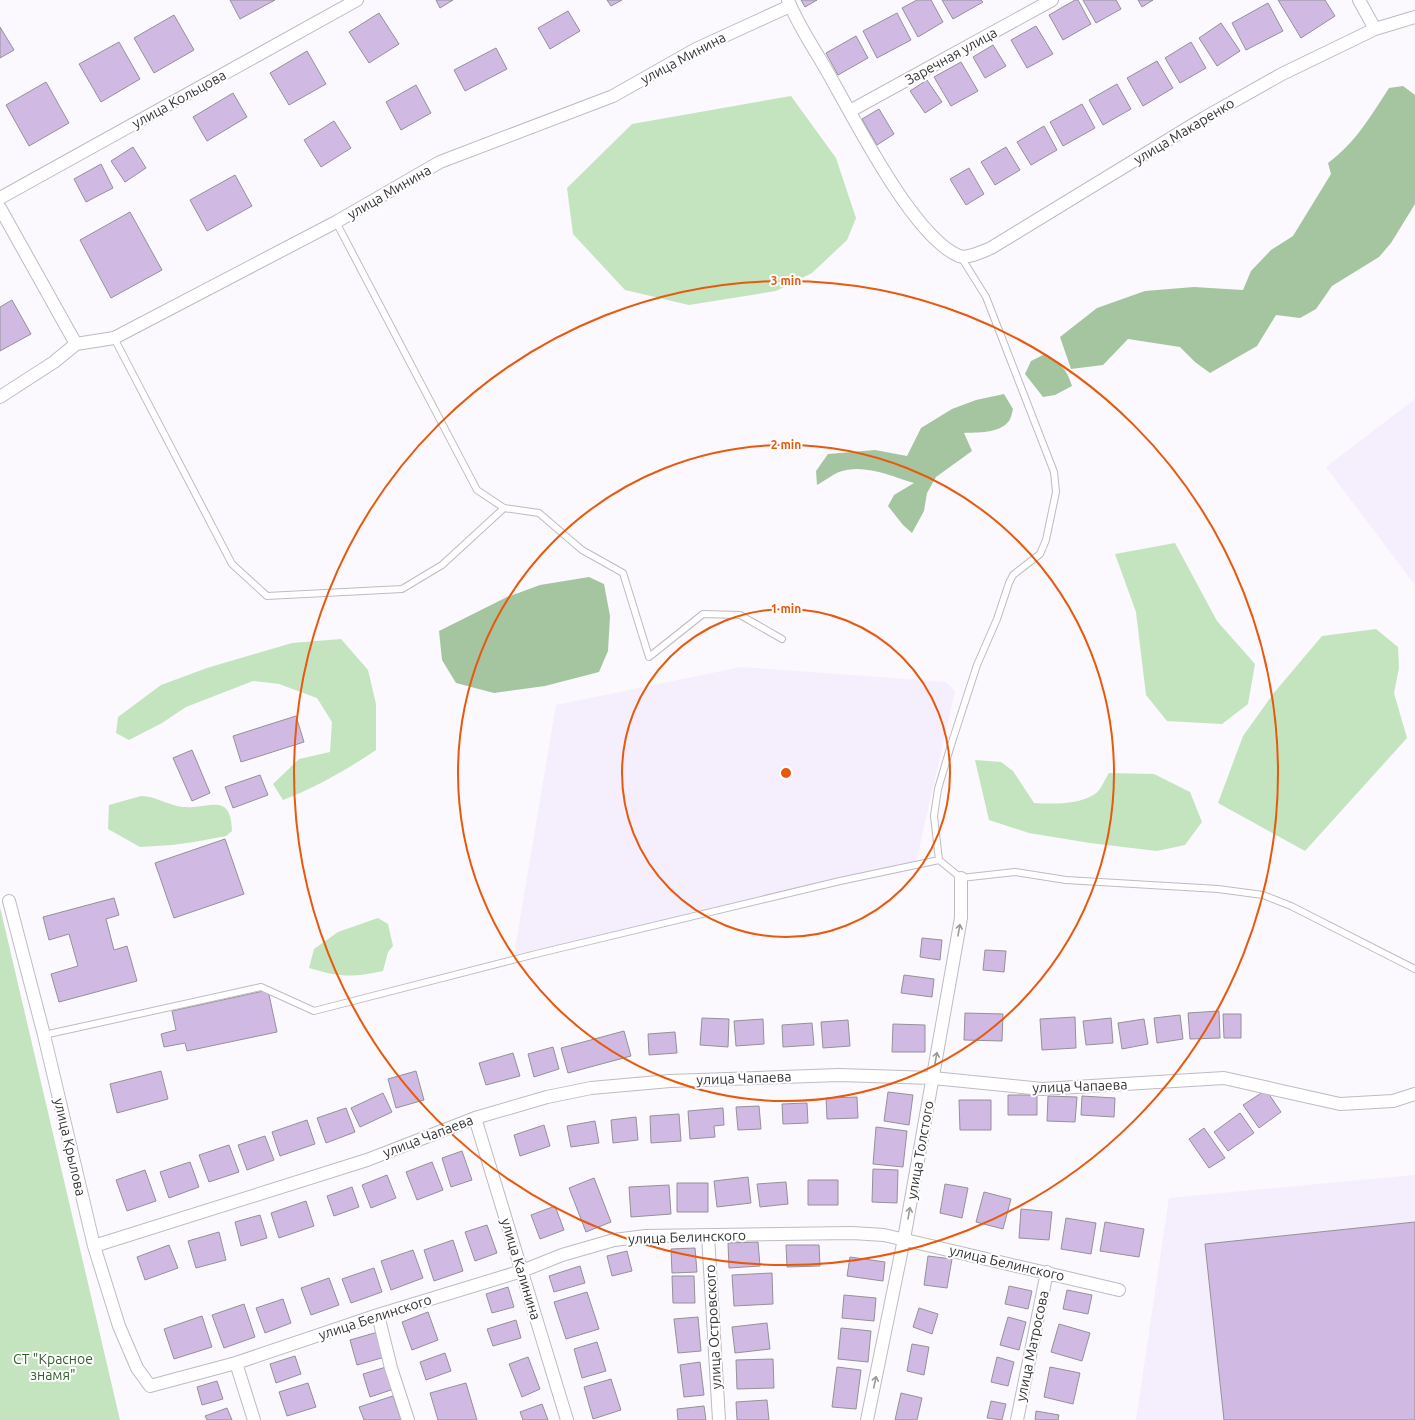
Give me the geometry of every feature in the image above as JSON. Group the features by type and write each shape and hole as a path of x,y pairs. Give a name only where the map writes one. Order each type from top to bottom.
{"street":[{"name":"улица Кольцова","path":"0,198 358,0"},
{"name":"Заречная улица","path":"850,111 1052,0"},
{"path":"1359,0 1375,29"},
{"path":"789,3 890,180 919,221 944,247 961,256"},
{"name":"улица Минина","path":"76,344 114,338 336,222 440,162 613,96 696,49 789,3"},
{"name":"улица Макаренко","path":"961,256 976,254 991,248 1230,103 1282,74 1375,29 1415,17"},
{"path":"0,208 76,344 54,362 0,397"},
{"name":"улица Толстого","path":"867,1420 904,1240 961,918 961,878"},
{"name":"улица Крылова","path":"9,901 44,1035 94,1246 119,1326 137,1368 150,1386"},
{"name":"улица Чапаева","path":"94,1246 367,1160 475,1118 547,1097 591,1088 670,1081 839,1075 933,1078 1042,1090 1224,1078 1340,1104 1393,1101 1415,1094"},
{"name":"улица Калинина","path":"475,1118 567,1420"},
{"name":"улица Белинского","path":"150,1386 236,1363 378,1315 522,1271 562,1256 614,1240 646,1236 852,1233 884,1235 1120,1290"},
{"name":"улица Островского","path":"708,1235 719,1420"},
{"name":"улица Матросова","path":"1017,1420 1047,1272"},
{"path":"378,1315 408,1420"},
{"path":"236,1363 254,1420"}],"lane":[{"path":"336,222 477,490 504,508 539,513 582,550 623,573 649,657 703,614 740,615 782,639"},
{"path":"961,256 986,297 1054,472 1056,492 1046,540 1040,554 1013,575 1009,583 998,619 977,665 956,731 938,789 934,816 939,860 961,878 1015,872 1066,880 1218,889 1263,895 1291,906 1415,969"},
{"path":"114,338 232,564 267,596 402,589 442,565 504,508"},
{"path":"44,1035 261,987 314,1011 546,951 854,878 939,860"}],"shaded area":[{"path":"1403,86 1415,95 1415,204 1391,243 1379,257 1332,286 1316,309 1300,318 1276,315 1257,346 1210,373 1195,362 1180,347 1128,339 1103,365 1071,369 1060,337 1097,308 1145,291 1194,287 1243,290 1251,271 1271,250 1293,236 1331,174 1328,163 1355,138 1389,88"},
{"path":"1045,354 1055,360 1062,367 1068,375 1072,386 1055,395 1043,397 1025,374 1031,361"},
{"path":"1004,394 1013,409 1009,421 1000,428 994,430 964,433 972,451 936,477 927,493 924,511 912,533 903,525 888,506 894,495 914,483 886,474 858,469 839,472 817,485 816,471 828,454 875,450 907,456 921,428 952,409 976,400"},
{"path":"1415,399 1415,585 1326,467"},
{"path":"589,577 604,584 610,616 608,651 599,672 545,686 494,693 456,683 442,660 439,631 507,597 540,585"},
{"path":"741,667 946,682 955,691 916,862 514,955 556,705"},
{"path":"1415,1175 1415,1420 1136,1420 1169,1198"}],"green space":[{"path":"791,96 836,158 856,218 847,240 812,273 776,291 689,305 625,290 573,234 567,188 632,124"},
{"path":"1175,543 1217,621 1255,664 1248,704 1222,724 1167,721 1146,695 1136,612 1115,554"},
{"path":"1376,629 1398,647 1399,668 1394,693 1407,738 1305,851 1218,803 1243,736 1273,694 1322,636"},
{"path":"341,639 368,670 376,704 376,750 331,778 308,790 283,800 273,784 299,759 330,752 332,722 317,698 279,684 253,681 186,707 162,723 129,740 116,733 118,717 161,685 207,668 292,643"},
{"path":"975,760 1001,762 1013,771 1034,803 1065,803 1088,798 1099,790 1109,773 1154,774 1190,792 1202,822 1185,845 1157,851 1090,843 1029,833 989,820"},
{"path":"141,796 147,796 183,807 210,805 223,806 228,811 231,819 232,831 226,836 194,842 140,847 108,829 109,805"},
{"name":"СТ \"Красное знамя\"","path":"0,907 120,1420 0,1420"},
{"path":"378,918 388,924 393,946 388,952 383,971 362,975 345,976 309,968 314,949 338,932"}],"building":[{"path":"230,0 275,0 240,19"},
{"path":"436,0 453,0 440,8"},
{"path":"607,0 622,0 611,6"},
{"path":"801,0 817,0 805,7"},
{"path":"917,0 931,0 943,22 918,37 902,8"},
{"path":"942,0 981,0 983,2 953,19"},
{"path":"1075,0 1078,0 1091,24 1063,40 1049,15"},
{"path":"1083,0 1116,0 1121,9 1096,23"},
{"path":"1138,0 1153,0 1142,7"},
{"path":"1278,0 1325,0 1335,16 1301,38"},
{"path":"1268,3 1283,31 1246,50 1232,23"},
{"path":"568,11 580,31 550,49 538,28"},
{"path":"379,13 399,44 369,63 349,32"},
{"path":"897,13 911,40 877,58 863,31"},
{"path":"174,15 194,50 154,73 134,38"},
{"path":"1221,23 1240,51 1217,66 1199,38"},
{"path":"1036,26 1053,54 1027,68 1011,40"},
{"path":"0,27 14,50 0,58"},
{"path":"856,36 868,58 838,75 826,53"},
{"path":"119,42 140,79 101,102 79,64"},
{"path":"1191,42 1206,68 1180,83 1165,58"},
{"path":"993,45 1006,66 985,78 973,57"},
{"path":"496,48 507,69 465,91 454,70"},
{"path":"307,51 326,84 289,105 270,73"},
{"path":"1157,61 1173,88 1143,106 1127,78"},
{"path":"961,62 978,91 951,106 934,77"},
{"path":"927,80 942,102 925,113 910,91"},
{"path":"46,82 69,123 29,146 6,105"},
{"path":"1117,84 1131,109 1103,125 1089,100"},
{"path":"416,85 431,113 401,130 386,102"},
{"path":"233,93 247,117 207,141 193,117"},
{"path":"1082,104 1095,128 1063,146 1050,122"},
{"path":"879,109 894,134 877,145 862,119"},
{"path":"334,121 351,148 321,167 304,140"},
{"path":"1044,126 1057,150 1031,165 1017,142"},
{"path":"133,147 146,168 125,182 111,161"},
{"path":"1006,147 1020,170 995,185 981,162"},
{"path":"101,164 113,188 86,202 74,179"},
{"path":"969,168 984,194 966,205 950,179"},
{"path":"235,175 252,206 207,231 190,200"},
{"path":"130,212 162,270 111,298 80,240"},
{"path":"12,300 31,334 0,351 0,307"},
{"path":"296,716 304,742 241,762 233,736"},
{"path":"192,750 210,793 192,801 173,758"},
{"path":"260,775 268,795 233,808 225,787"},
{"path":"225,839 244,894 174,918 155,863"},
{"path":"114,898 119,915 106,919 114,950 127,946 137,981 59,1002 51,974 78,966 69,934 49,940 43,917"},
{"path":"922,938 942,940 940,960 920,957"},
{"path":"985,950 1006,951 1004,972 983,970"},
{"path":"904,975 934,979 932,997 901,993"},
{"path":"268,990 277,1032 187,1051 185,1043 164,1047 161,1034 176,1030 172,1011"},
{"path":"1219,1011 1220,1038 1190,1039 1188,1013"},
{"path":"965,1013 1003,1014 1002,1041 964,1040"},
{"path":"1223,1014 1241,1014 1241,1038 1224,1038"},
{"path":"1180,1015 1183,1039 1157,1043 1154,1018"},
{"path":"1075,1017 1076,1048 1042,1050 1040,1019"},
{"path":"702,1018 729,1019 728,1047 700,1045"},
{"path":"1111,1018 1113,1043 1086,1045 1083,1021"},
{"path":"763,1019 764,1044 736,1046 734,1021"},
{"path":"1144,1019 1148,1044 1122,1049 1118,1023"},
{"path":"848,1020 850,1046 823,1048 821,1022"},
{"path":"812,1023 814,1045 783,1047 782,1025"},
{"path":"893,1024 925,1025 925,1052 892,1052"},
{"path":"624,1031 631,1056 568,1073 561,1048"},
{"path":"675,1032 677,1053 649,1055 648,1034"},
{"path":"553,1047 559,1069 534,1077 528,1054"},
{"path":"513,1053 520,1076 486,1085 479,1063"},
{"path":"161,1071 168,1099 117,1113 110,1084"},
{"path":"416,1071 424,1100 396,1108 388,1079"},
{"path":"1266,1090 1281,1112 1259,1128 1243,1105"},
{"path":"888,1092 913,1095 909,1125 884,1121"},
{"path":"383,1093 392,1112 360,1127 351,1108"},
{"path":"1008,1095 1037,1095 1037,1115 1008,1115"},
{"path":"1048,1096 1077,1097 1075,1122 1047,1121"},
{"path":"1082,1096 1115,1098 1114,1117 1081,1115"},
{"path":"857,1097 858,1118 827,1119 826,1098"},
{"path":"959,1100 991,1100 991,1130 960,1130"},
{"path":"807,1103 808,1123 783,1124 782,1104"},
{"path":"759,1106 761,1129 738,1130 736,1107"},
{"path":"346,1108 355,1132 326,1143 317,1118"},
{"path":"723,1108 724,1125 714,1126 715,1137 690,1139 688,1111"},
{"path":"1240,1113 1254,1133 1228,1151 1214,1132"},
{"path":"679,1114 681,1141 651,1143 650,1116"},
{"path":"636,1117 638,1140 613,1143 611,1120"},
{"path":"307,1120 315,1144 280,1156 272,1132"},
{"path":"595,1121 599,1143 571,1147 567,1126"},
{"path":"544,1125 550,1146 520,1156 514,1135"},
{"path":"876,1127 907,1131 903,1167 873,1164"},
{"path":"1204,1128 1225,1158 1209,1168 1189,1139"},
{"path":"265,1136 274,1160 247,1170 238,1145"},
{"path":"229,1145 239,1172 209,1182 199,1155"},
{"path":"462,1151 472,1180 451,1187 442,1158"},
{"path":"190,1162 199,1187 169,1198 160,1172"},
{"path":"432,1162 443,1190 417,1200 406,1172"},
{"path":"873,1169 898,1170 897,1203 872,1202"},
{"path":"145,1170 156,1201 127,1211 116,1180"},
{"path":"387,1175 396,1198 371,1208 362,1185"},
{"path":"748,1177 751,1203 717,1207 714,1181"},
{"path":"594,1178 611,1222 586,1232 569,1188"},
{"path":"808,1180 838,1180 838,1205 808,1205"},
{"path":"786,1182 788,1204 760,1207 757,1184"},
{"path":"677,1183 708,1183 708,1212 677,1212"},
{"path":"945,1184 968,1188 962,1218 940,1213"},
{"path":"669,1185 671,1214 631,1217 629,1187"},
{"path":"352,1187 359,1207 334,1216 327,1196"},
{"path":"984,1192 1011,1199 1003,1229 976,1222"},
{"path":"306,1201 314,1226 279,1238 271,1213"},
{"path":"555,1206 564,1230 540,1239 531,1215"},
{"path":"1021,1209 1052,1212 1049,1240 1019,1238"},
{"path":"260,1215 267,1238 241,1246 235,1222"},
{"path":"1066,1218 1096,1223 1091,1254 1061,1249"},
{"path":"1105,1222 1144,1229 1139,1257 1100,1251"},
{"path":"1415,1222 1415,1420 1224,1420 1205,1244"},
{"path":"487,1225 497,1253 475,1261 465,1232"},
{"path":"219,1232 226,1260 196,1268 188,1241"},
{"path":"453,1240 463,1271 434,1281 424,1250"},
{"path":"758,1242 760,1266 729,1268 728,1243"},
{"path":"169,1245 178,1268 145,1280 137,1257"},
{"path":"786,1245 819,1245 820,1266 787,1267"},
{"path":"695,1248 697,1272 672,1273 671,1249"},
{"path":"413,1250 423,1278 391,1290 381,1261"},
{"path":"627,1251 632,1271 612,1276 607,1256"},
{"path":"928,1256 952,1259 947,1288 924,1285"},
{"path":"850,1257 885,1262 883,1281 847,1276"},
{"path":"580,1266 585,1283 554,1292 549,1276"},
{"path":"374,1268 382,1292 351,1303 342,1279"},
{"path":"772,1273 773,1304 734,1306 732,1275"},
{"path":"672,1276 694,1276 695,1303 673,1303"},
{"path":"329,1278 339,1305 311,1315 301,1288"},
{"path":"1009,1286 1032,1291 1028,1309 1005,1304"},
{"path":"508,1287 514,1307 492,1313 486,1294"},
{"path":"1067,1290 1092,1295 1088,1314 1063,1309"},
{"path":"587,1292 599,1329 566,1339 554,1302"},
{"path":"844,1295 876,1298 874,1321 842,1318"},
{"path":"283,1299 291,1323 265,1333 256,1308"},
{"path":"244,1304 255,1337 224,1348 212,1315"},
{"path":"919,1308 938,1314 932,1334 913,1327"},
{"path":"428,1312 438,1340 412,1350 402,1322"},
{"path":"202,1316 212,1347 174,1359 164,1329"},
{"path":"698,1317 701,1351 678,1353 674,1319"},
{"path":"1008,1317 1026,1322 1019,1350 1000,1345"},
{"path":"516,1320 521,1338 493,1346 487,1329"},
{"path":"767,1323 770,1349 735,1353 732,1327"},
{"path":"1059,1324 1090,1333 1082,1361 1051,1352"},
{"path":"841,1328 871,1331 868,1362 838,1359"},
{"path":"378,1332 385,1357 357,1365 350,1340"},
{"path":"597,1342 606,1371 582,1378 574,1349"},
{"path":"912,1344 929,1347 924,1375 907,1371"},
{"path":"445,1353 451,1371 426,1380 420,1362"},
{"path":"295,1356 301,1374 276,1383 270,1364"},
{"path":"528,1357 540,1389 522,1397 509,1364"},
{"path":"997,1357 1014,1362 1008,1386 991,1382"},
{"path":"773,1359 774,1388 737,1389 736,1360"},
{"path":"700,1362 704,1395 684,1397 680,1365"},
{"path":"386,1367 394,1389 370,1397 363,1374"},
{"path":"837,1367 861,1370 856,1409 832,1407"},
{"path":"1050,1367 1080,1373 1073,1404 1044,1397"},
{"path":"611,1379 621,1410 593,1419 584,1387"},
{"path":"217,1381 223,1399 202,1405 197,1387"},
{"path":"308,1383 316,1407 287,1416 279,1392"},
{"path":"466,1383 477,1420 438,1420 430,1393"},
{"path":"901,1393 922,1398 917,1420 895,1420"},
{"path":"393,1396 401,1420 364,1420 359,1407"},
{"path":"767,1400 769,1420 737,1420 736,1402"},
{"path":"991,1401 1006,1404 1002,1420 987,1418"},
{"path":"542,1404 548,1420 523,1420 520,1412"},
{"path":"704,1406 706,1420 678,1420 677,1409"},
{"path":"227,1408 232,1420 207,1420 205,1416"},
{"path":"1036,1411 1059,1415 1058,1420 1035,1420"}]}
